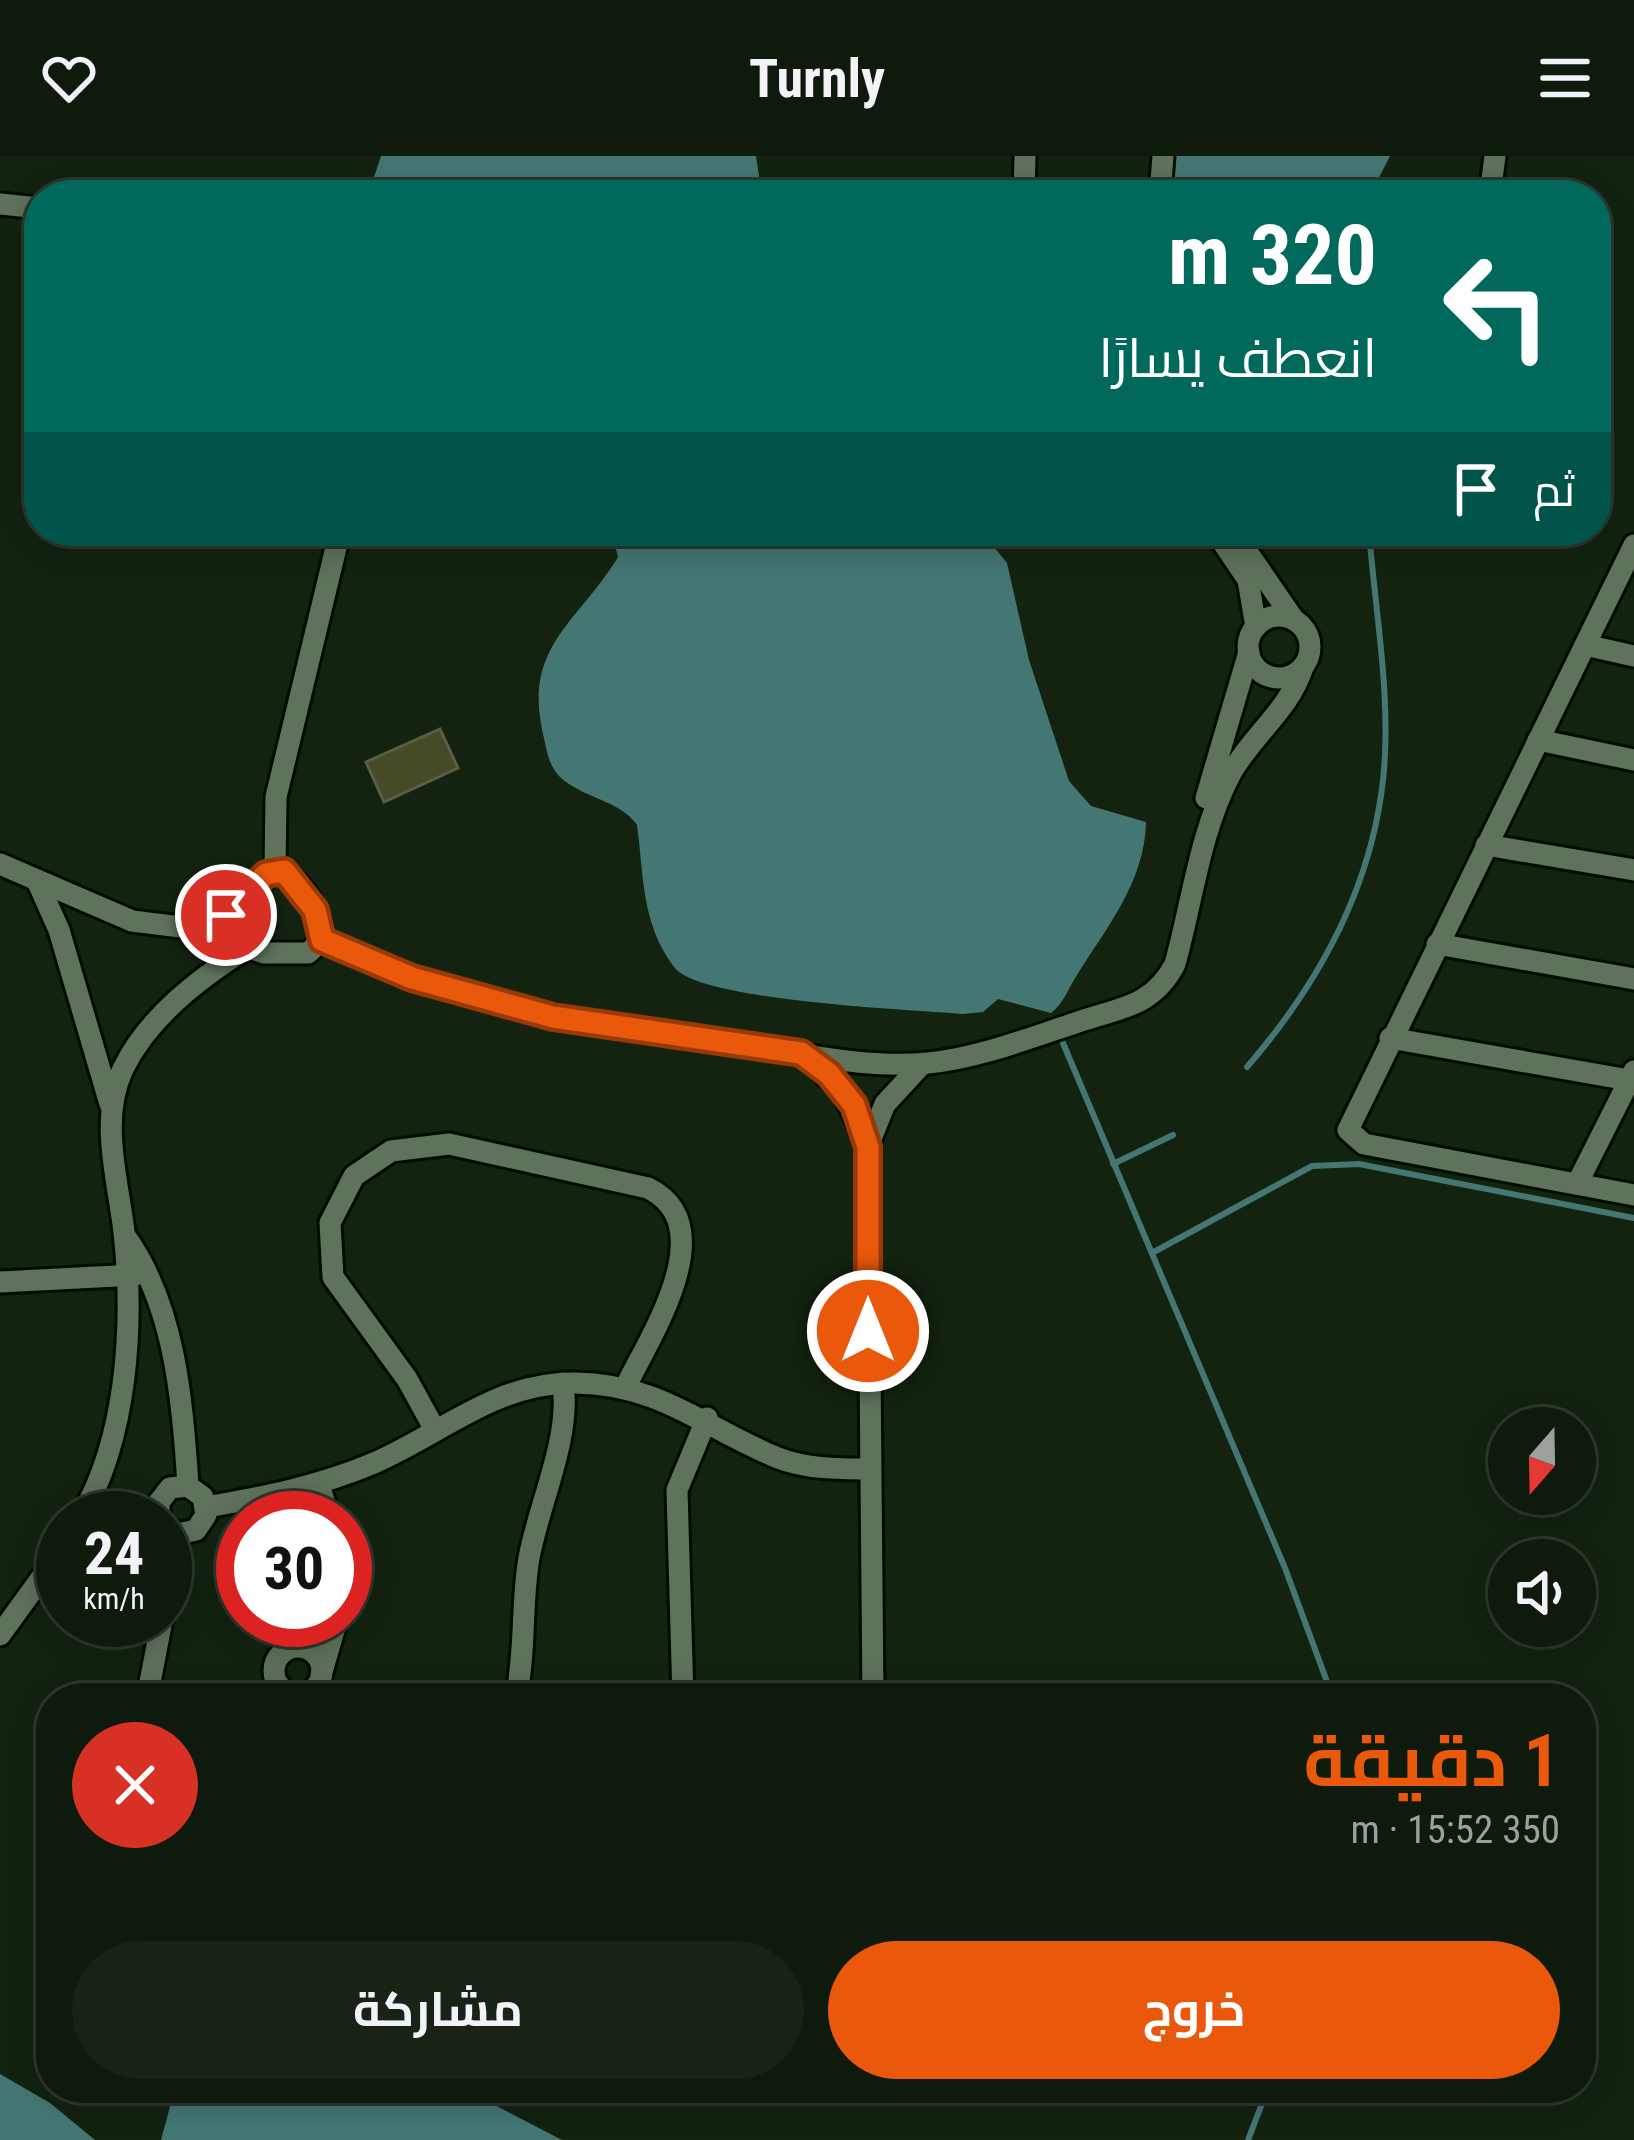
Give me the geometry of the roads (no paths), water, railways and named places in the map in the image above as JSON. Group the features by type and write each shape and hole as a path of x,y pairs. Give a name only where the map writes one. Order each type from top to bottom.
{"street":[{"path":"1634,544 1390,1038 1350,1122 1349,1136 1634,1195"},
{"path":"222,932 232,907 275,871 276,797 336,546"},
{"path":"1088,1018 1134,993 1159,963 1256,627 1248,580 1225,546"},
{"path":"322,940 412,978 553,1017 801,1053 922,1064 1039,1035 1148,1000 1165,983 1222,790 1245,750 1287,702 1310,642 1243,546"},
{"path":"1256,627 1274,617 1294,620"},
{"path":"1585,645 1634,656"},
{"path":"1249,652 1259,670 1271,677 1291,675 1303,667"},
{"path":"1538,740 1634,760"},
{"path":"1486,845 1634,870"},
{"path":"0,864 132,920 222,932"},
{"path":"275,871 292,877 315,910 322,940"},
{"path":"38,883 59,930 112,1111 125,1236 176,1372 188,1486 206,1507"},
{"path":"222,932 227,940 247,948 297,956 322,940"},
{"path":"1437,944 1634,979"},
{"path":"112,1111 124,1067 148,1033 205,976 247,948"},
{"path":"1390,1038 1632,1077 1577,1184"},
{"path":"801,1053 829,1074 854,1105 868,1147 874,1683"},
{"path":"868,1147 885,1104 922,1064"},
{"path":"434,1428 407,1379 338,1290 329,1265 330,1223 346,1186 366,1166 404,1147 479,1148 648,1188 665,1198 678,1222 682,1261 626,1388"},
{"path":"0,1282 137,1275"},
{"path":"96,1491 124,1369 137,1275"},
{"path":"519,1683 526,1646 528,1560 564,1410 563,1383"},
{"path":"206,1507 319,1484 390,1456 434,1428 527,1385 626,1388 707,1418 780,1458 868,1469"},
{"path":"683,1683 677,1490 707,1418"},
{"path":"319,1484 321,1491"},
{"path":"169,1491 188,1486"},
{"path":"192,1525 201,1526 206,1507"},
{"path":"0,1635 36,1585"},
{"path":"150,1683 157,1647"},
{"path":"316,1683 330,1647"},
{"path":"278,1683 273,1672 279,1655 288,1648 305,1648 319,1659 321,1676"}],"water":[{"path":"381,156 756,156 760,180 373,180"},
{"path":"1174,156 1390,156 1378,180 1172,180"},
{"path":"615,546 993,546 1007,563 1029,660 1069,781 1091,806 1146,822 1132,884 1056,1009 1051,1013 998,999 983,1012 963,1014 809,1002 722,988 691,979 674,967 650,916 637,825 621,810 560,777 550,762 543,734 539,704 547,657 618,557"},
{"path":"0,2074 36,2095 36,2103 50,2103 95,2140 0,2140"},
{"path":"171,2103 491,2103 562,2140 161,2140"}],"waterway":[{"path":"1247,1067 1296,1003 1337,934 1377,820 1385,718 1371,546"},
{"path":"1060,1036 1285,1568 1327,1683"},
{"path":"1113,1164 1173,1135"},
{"path":"1152,1253 1312,1166 1359,1164 1634,1218"},
{"path":"1248,2140 1262,2103"}]}
